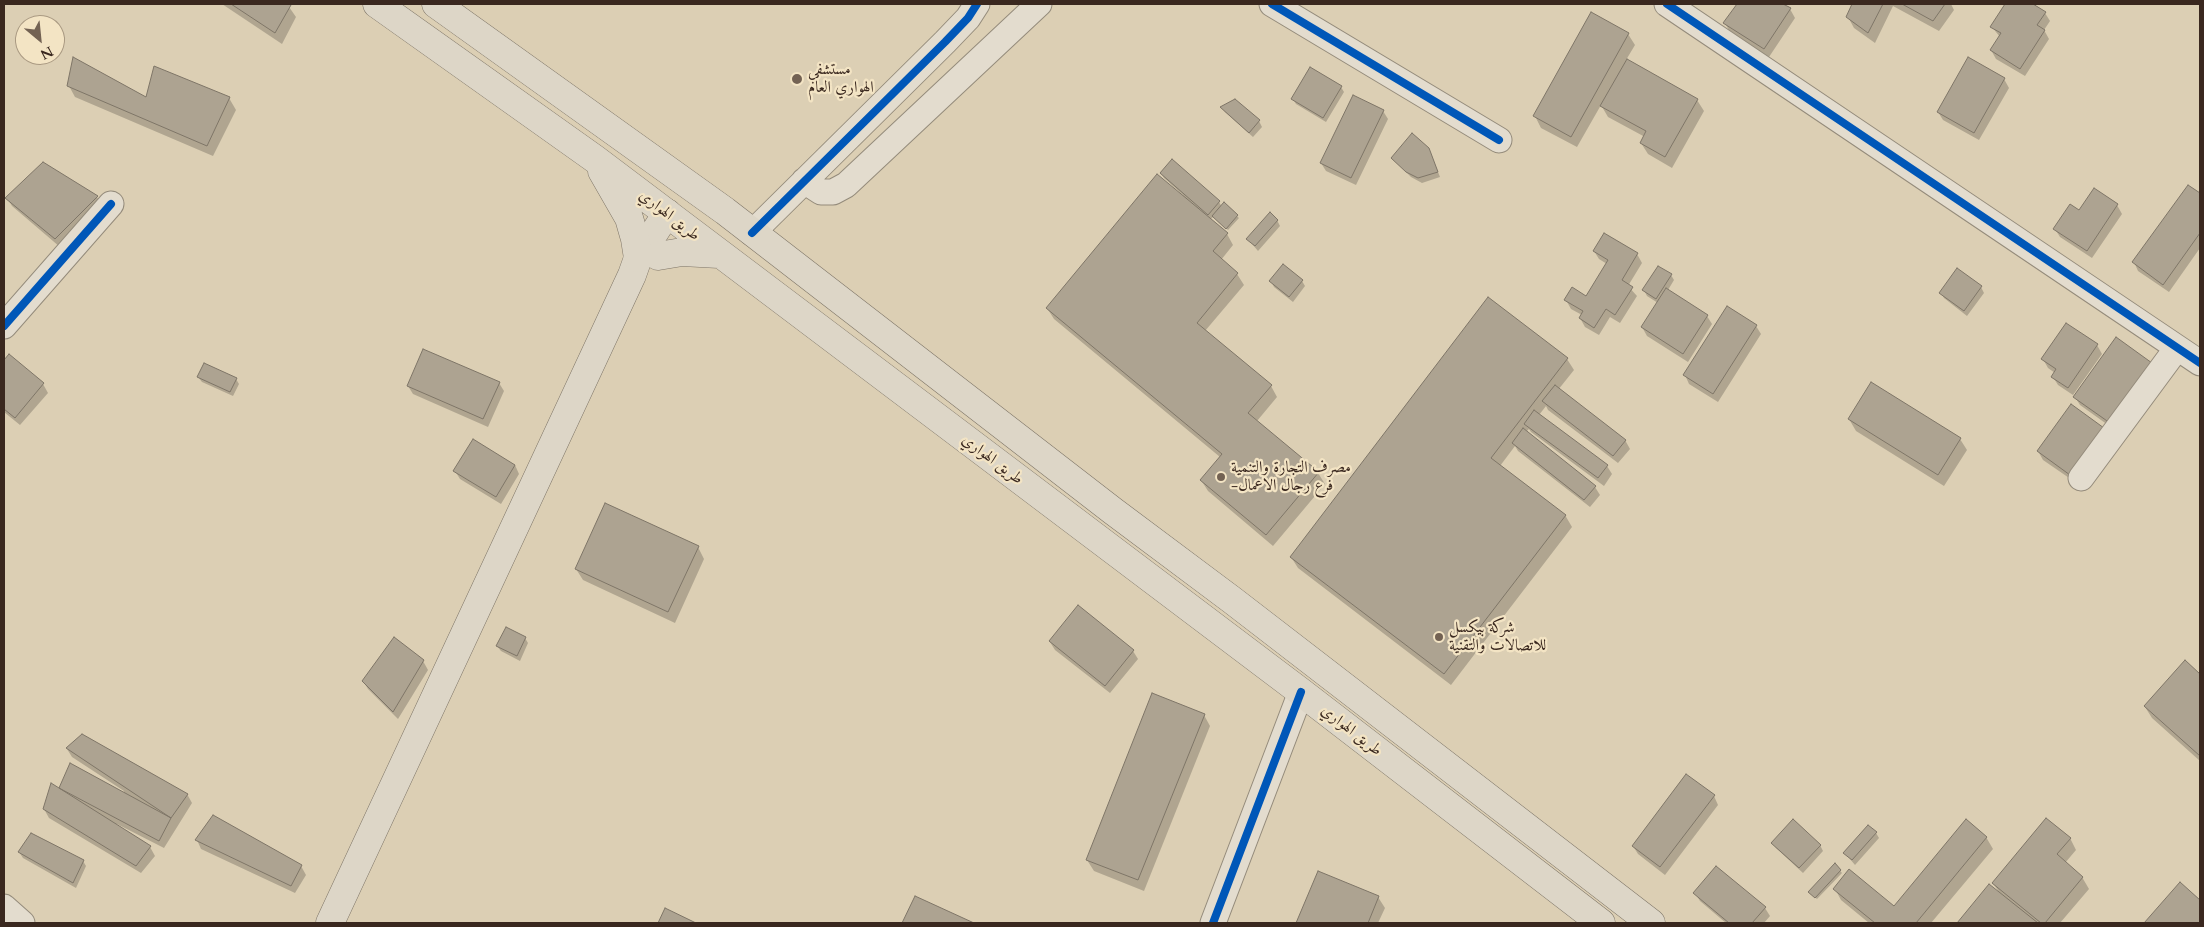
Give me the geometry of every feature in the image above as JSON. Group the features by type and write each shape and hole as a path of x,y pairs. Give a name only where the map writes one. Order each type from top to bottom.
{"main road":[{"name":"طريق الهواري","path":"378,4 595,159 1301,692 1601,923"},
{"name":"طريق الهواري","path":"436,4 675,174 1651,923"},
{"path":"595,159 629,218 642,263"},
{"path":"330,923 642,263 675,220"},
{"path":"642,263 682,252 719,254"},
{"path":"1169,593 1189,568"},
{"path":"1540,877 1567,907 1577,923"}],"street":[{"path":"752,233 945,42 968,18 976,4"},
{"path":"804,181 821,192 833,192 846,186 1039,4"},
{"path":"1272,4 1499,140"},
{"path":"1667,4 1696,12 2192,352 2080,478"},
{"path":"4,326 111,204"},
{"path":"1213,923 1301,692"},
{"path":"4,907 22,923"}],"building":[{"path":"231,4 289,4 291,5 275,33"},
{"path":"1737,4 1783,4 1791,8 1764,49 1723,23"},
{"path":"1852,4 1883,4 1868,33 1846,17"},
{"path":"1902,4 1945,4 1933,21"},
{"path":"2005,4 2033,4 2046,12 2037,25 2045,30 2020,69 1990,50 2001,33 1990,27"},
{"path":"1591,12 1629,33 1571,137 1533,116"},
{"path":"73,57 146,97 154,66 230,97 207,146 67,86"},
{"path":"1968,57 2005,78 1974,133 1937,112"},
{"path":"1627,59 1698,99 1665,157 1640,143 1646,131 1600,106"},
{"path":"1310,67 1342,86 1323,118 1291,99"},
{"path":"1353,95 1384,110 1351,178 1320,163"},
{"path":"1235,99 1260,120 1249,133 1220,107"},
{"path":"1412,133 1429,148 1438,172 1418,178 1406,172 1391,158"},
{"path":"1172,159 1220,201 1208,215 1160,173"},
{"path":"43,162 98,196 55,239 5,198"},
{"path":"1157,174 1228,233 1213,251 1238,273 1197,323 1272,385 1248,413 1319,472 1266,535 1200,480 1222,454 1046,308"},
{"path":"2188,185 2200,193 2200,233 2163,285 2132,262"},
{"path":"2094,188 2118,204 2087,251 2053,229 2070,204 2079,210"},
{"path":"1224,202 1238,215 1226,229 1212,216"},
{"path":"1270,212 1278,220 1255,246 1246,239"},
{"path":"1604,233 1638,253 1622,280 1633,287 1615,315 1606,309 1594,328 1579,318 1583,311 1564,300 1572,287 1586,296 1608,260 1593,251"},
{"path":"1283,264 1303,280 1289,297 1269,281"},
{"path":"1658,266 1672,274 1656,299 1642,290"},
{"path":"1957,268 1982,286 1964,311 1939,293"},
{"path":"1666,288 1708,315 1683,354 1641,327"},
{"path":"1488,297 1568,358 1491,458 1566,515 1444,674 1290,557"},
{"path":"1727,306 1757,325 1713,394 1683,375"},
{"path":"2066,323 2098,344 2068,388 2051,377 2056,369 2041,359"},
{"path":"2116,337 2152,363 2110,423 2073,397"},
{"path":"423,349 500,382 483,419 407,386"},
{"path":"9,354 44,383 15,418 4,409 4,360"},
{"path":"204,363 237,378 230,392 197,377"},
{"path":"1871,382 1961,438 1938,475 1848,419"},
{"path":"1555,385 1626,440 1613,456 1542,401"},
{"path":"2071,404 2104,428 2070,475 2037,451"},
{"path":"1534,410 1608,465 1598,478 1524,424"},
{"path":"1523,428 1596,486 1584,500 1512,443"},
{"path":"473,439 515,465 496,497 453,471"},
{"path":"605,503 699,546 668,612 575,569"},
{"path":"1078,605 1134,650 1105,686 1049,641"},
{"path":"506,627 526,637 517,656 496,646"},
{"path":"394,637 424,660 393,712 362,681"},
{"path":"2185,660 2200,674 2200,756 2144,706"},
{"path":"1152,693 1205,714 1138,880 1086,860"},
{"path":"82,734 188,794 171,818 66,748"},
{"path":"70,763 171,818 159,841 59,788"},
{"path":"1686,774 1715,795 1660,867 1632,846"},
{"path":"51,783 151,846 136,866 43,809"},
{"path":"213,815 302,865 291,886 195,840"},
{"path":"2046,818 2071,838 2057,854 2083,877 2045,923 2041,923 1992,883"},
{"path":"1793,819 1821,845 1799,868 1771,843"},
{"path":"1966,819 1987,837 1916,923 1875,923 1833,889 1849,869 1894,906"},
{"path":"1868,825 1877,832 1852,860 1843,853"},
{"path":"31,833 84,860 73,883 18,852"},
{"path":"1835,863 1841,870 1815,898 1808,892"},
{"path":"1716,866 1766,907 1752,923 1729,923 1693,893"},
{"path":"1318,871 1379,896 1368,923 1296,923"},
{"path":"2180,882 2200,900 2200,923 2144,923"},
{"path":"1989,884 2038,923 1957,923"},
{"path":"915,896 974,923 902,923"},
{"path":"665,908 696,923 658,923"}],"cycle path":[{"path":"752,233 945,42 968,18 977,4"},
{"path":"1272,4 1499,140"},
{"path":"1667,4 2200,363"},
{"path":"4,326 111,204"},
{"path":"1213,923 1301,692"}],"place":[{"name":"مستشفي الهواري العام","path":"797,79"},
{"name":"مصرف التجارة والتنمية -فرع رجال الاعمال","path":"1221,477"},
{"name":"شركة بيكسل للاتصالات والتقنية","path":"1439,637"}]}
